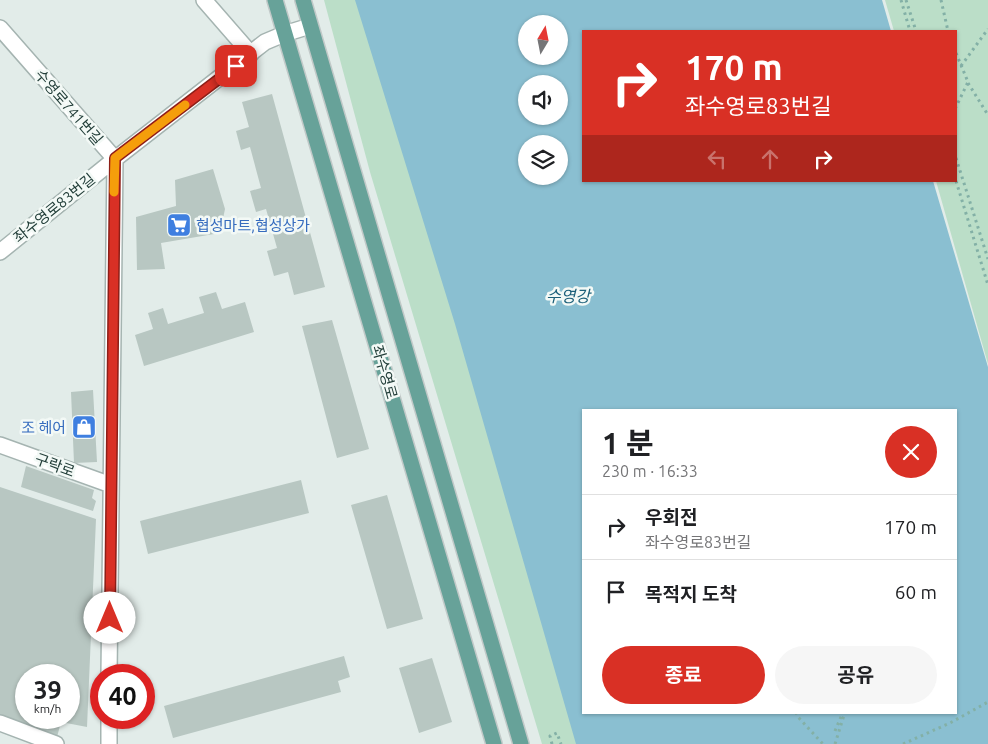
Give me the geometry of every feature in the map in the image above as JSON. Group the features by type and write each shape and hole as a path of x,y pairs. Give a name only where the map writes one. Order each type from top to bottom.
{"main road":[{"name":"좌수영로","path":"275,0 494,744"},
{"name":"좌수영로","path":"303,0 522,744"}],"street":[{"path":"204,0 251,54"},
{"name":"좌수영로83번길","path":"0,252 115,158 265,42 310,26"},
{"name":"수영로741번길","path":"0,28 115,158 110,664"},
{"name":"구락로","path":"0,445 111,485"},
{"path":"0,723 56,744"},
{"path":"109,729 109,744"}],"path":[{"path":"901,0 910,30"},
{"path":"906,0 916,30"},
{"path":"941,0 948,30"},
{"path":"962,66 988,29"},
{"path":"957,55 968,82 988,115"},
{"path":"957,105 968,82"},
{"path":"957,161 988,259"},
{"path":"956,182 988,284"},
{"path":"903,744 950,723 988,702"},
{"path":"797,714 823,744"},
{"path":"835,731 843,714"},
{"path":"835,744 843,714"},
{"path":"552,744 550,736 557,733 560,744"}],"green space":[{"path":"324,0 373,0 582,704 582,714 585,714 594,744 542,744 370,172"},
{"path":"885,0 988,0 988,364 936,182 957,182 957,30 894,30"}],"water":[{"name":"수영강","path":"355,0 882,0 891,30 582,30 582,182 933,182 988,367 988,744 576,744 455,324"}],"building":[{"path":"272,94 325,287 294,295 288,272 274,276 267,251 277,248 266,209 256,212 250,191 261,188 250,147 241,150 236,131 249,127 242,102"},
{"name":"협성마트,협성상가","path":"213,169 225,209 220,233 161,243 165,269 137,270 136,217 176,206 175,180"},
{"path":"216,292 222,309 245,302 254,332 144,366 135,335 153,329 148,313 163,308 168,324 204,313 199,297"},
{"path":"332,320 369,449 337,458 302,326"},
{"name":"조 헤어","path":"93,390 97,462 74,463 71,392"},
{"path":"26,466 94,490 92,498 96,501 93,511 21,487"},
{"path":"301,480 309,513 148,554 140,521"},
{"path":"0,487 96,519 87,727 80,726 80,664 15,664 15,722 0,716"},
{"path":"387,495 423,619 387,629 351,505"},
{"path":"344,656 350,677 338,681 341,692 173,738 164,706"},
{"path":"432,658 452,722 419,733 399,668"},
{"path":"35,729 59,729 57,737"}],"slow traffic":[{"path":"114,192 115,158 185,105"}],"place":[{"name":"협성마트,협성상가","path":"179,225"},
{"name":"조 헤어","path":"84,427"}],"route":[{"path":"110,618 115,158 236,66"}]}
